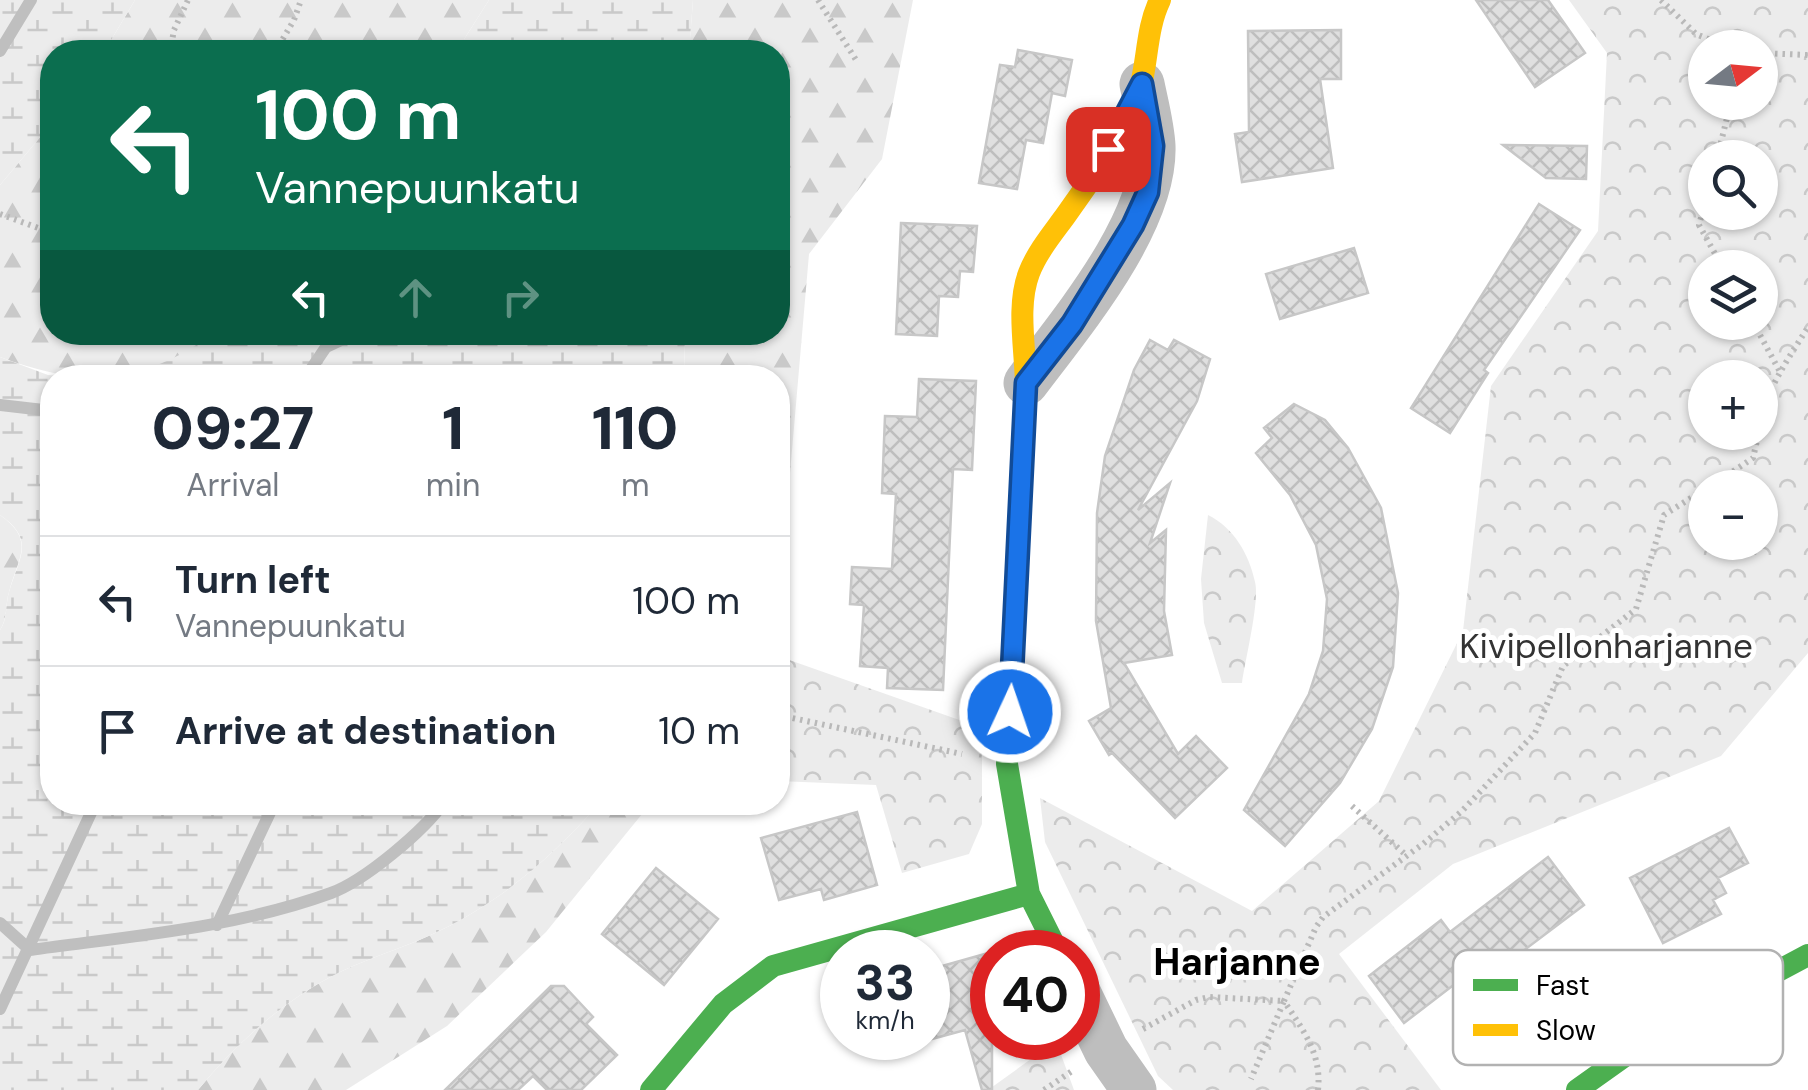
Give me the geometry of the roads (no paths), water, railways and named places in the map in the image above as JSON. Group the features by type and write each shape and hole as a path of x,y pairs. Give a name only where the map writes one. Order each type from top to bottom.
{"street":[{"path":"1047,930 1029,894 1007,764 1026,383 1023,322 1029,273 1116,137 1142,84 1152,14 1160,0"},
{"path":"1026,383 1072,324 1133,225 1148,192 1153,146 1142,84"},
{"path":"651,1090 723,1004 773,966 1029,894"},
{"path":"1783,969 1808,956"},
{"path":"1100,1038 1134,1090"},
{"path":"1577,1090 1612,1065"}],"waterway":[{"path":"0,51 31,0"},
{"path":"314,365 330,345"},
{"path":"0,405 40,410"},
{"path":"0,1009 90,815"},
{"path":"217,925 269,815"},
{"path":"30,950 220,923 331,893 392,854 433,815"},
{"path":"0,923 30,950"}],"district":[{"name":"Harjanne","path":"1237,962"}],"park label":[{"name":"Kivipellonharjanne","path":"1606,646"}]}
